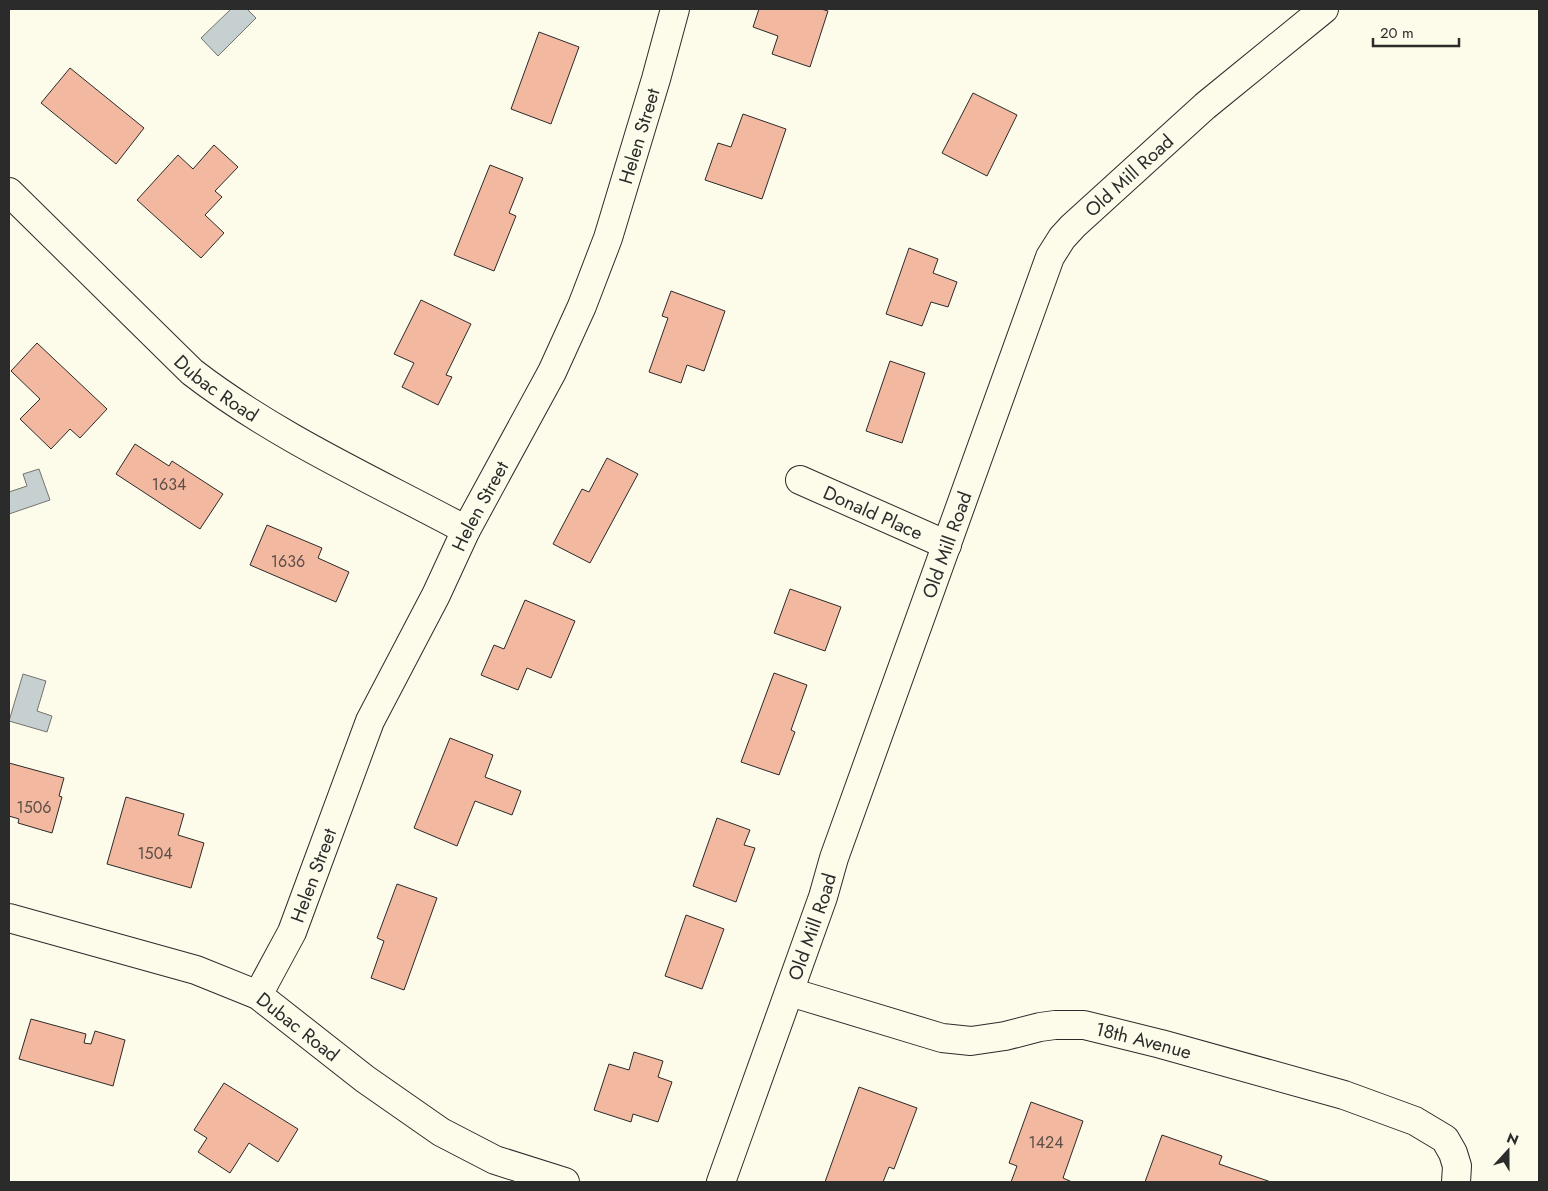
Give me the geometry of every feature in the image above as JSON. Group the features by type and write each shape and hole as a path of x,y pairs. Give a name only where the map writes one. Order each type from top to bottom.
{"street":[{"name":"Helen Street","path":"258,995 292,932 370,721 436,595 466,530 552,372 582,306 608,238 675,9"},
{"name":"Old Mill Road","path":"721,1182 824,897 834,858 1050,257 1062,238 1073,226 1205,106 1324,9"},
{"name":"Dubac Road","path":"9,192 192,372 225,398 264,423 466,530"},
{"name":"Donald Place","path":"800,480 947,545"},
{"name":"Dubac Road","path":"9,918 196,970 258,995 365,1079 441,1132 495,1160 565,1182"},
{"name":"18th Avenue","path":"790,992 942,1038 971,1040 1006,1036 1055,1025 1084,1026 1161,1044 1344,1095 1415,1121 1445,1139 1453,1153 1457,1166 1456,1182"}],"shaded area":[{"path":"231,9 247,9 256,18 218,56 201,38"},
{"path":"39,469 50,500 9,514 9,492 27,486 23,474"},
{"path":"23,674 46,681 37,711 52,716 47,732 9,721"}],"building":[{"path":"759,9 821,9 828,11 810,67 772,54 778,36 753,27"},
{"path":"539,32 579,47 551,124 511,109"},
{"path":"70,68 144,128 116,164 41,103"},
{"path":"973,93 1017,115 987,176 942,153"},
{"path":"743,114 786,129 762,199 705,180 718,143 731,147"},
{"path":"214,145 238,167 215,191 222,197 205,215 224,233 201,258 137,200 178,155 193,169"},
{"path":"490,165 523,178 509,213 516,216 494,271 454,255"},
{"path":"909,248 938,259 933,273 957,282 948,307 931,302 922,326 886,314"},
{"path":"671,291 725,311 704,371 687,365 681,383 649,372 668,318 662,316"},
{"path":"421,300 471,324 446,375 452,377 438,405 402,387 414,363 394,354"},
{"path":"37,343 107,409 80,438 70,429 51,449 20,419 40,399 11,371"},
{"path":"890,361 925,373 902,443 866,431"},
{"path":"135,444 169,466 172,461 223,494 200,529 116,474"},
{"path":"607,458 638,474 590,563 553,544 582,489 589,492"},
{"path":"267,525 322,548 318,558 349,572 336,602 250,565"},
{"path":"790,589 841,607 825,651 774,633"},
{"path":"525,600 575,621 551,678 527,668 518,690 481,675 494,645 504,649"},
{"path":"774,673 807,685 791,730 795,732 779,775 741,762"},
{"path":"450,738 493,755 485,777 521,791 512,815 475,801 457,846 414,828"},
{"path":"9,763 64,778 59,796 62,797 52,833 18,823 19,819 9,816"},
{"path":"126,797 184,814 178,835 204,843 191,888 107,864"},
{"path":"717,818 750,830 744,845 755,848 736,902 693,886"},
{"path":"397,884 437,898 404,990 371,978 384,941 377,938"},
{"path":"686,915 724,929 702,989 665,976"},
{"path":"31,1019 86,1034 84,1043 91,1044 95,1031 125,1040 113,1086 19,1059"},
{"path":"634,1052 663,1061 658,1077 672,1082 658,1122 633,1114 631,1122 594,1110 609,1064 629,1070"},
{"path":"224,1083 298,1129 278,1162 249,1143 230,1173 198,1152 207,1138 194,1130"},
{"path":"859,1087 917,1108 894,1169 889,1167 883,1182 825,1182"},
{"path":"1031,1102 1083,1121 1063,1178 1072,1182 1011,1182 1017,1166 1009,1163"},
{"path":"1162,1135 1222,1156 1219,1164 1271,1182 1145,1182"}]}
